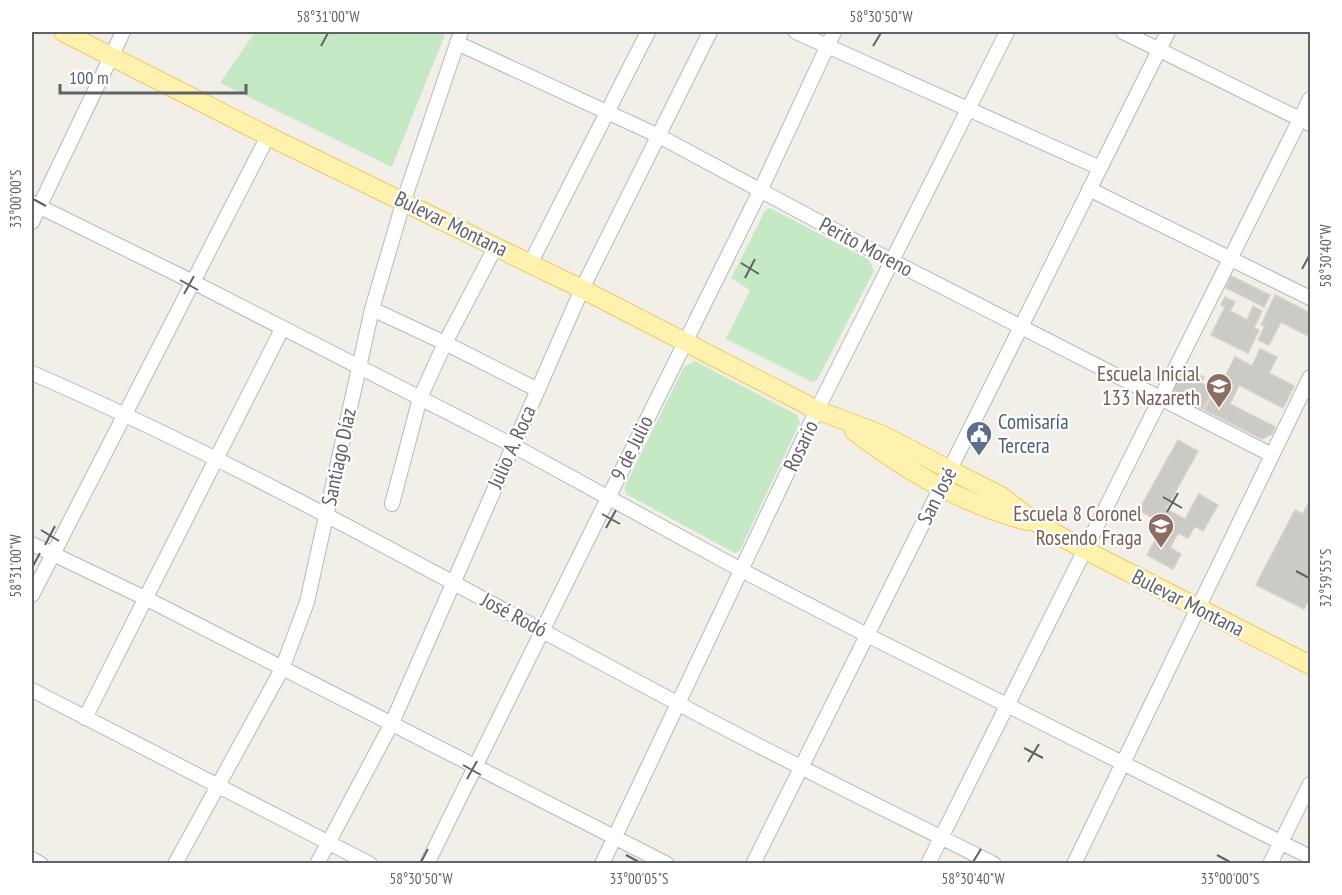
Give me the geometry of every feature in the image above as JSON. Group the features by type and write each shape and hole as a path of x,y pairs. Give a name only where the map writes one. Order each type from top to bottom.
{"main road":[{"name":"Bulevar Montana","path":"63,32 268,136 405,200 817,410 883,435 1001,496 1035,522 1085,550 1311,665"},
{"name":"Bulevar Montana","path":"838,419 884,454 941,488 998,514 1035,522"}],"street":[{"path":"32,222 35,205 123,32"},
{"path":"530,264 648,32"},
{"name":"Julio A. Roca","path":"317,864 392,723 582,289 710,32"},
{"path":"796,32 1100,168"},
{"name":"9 de Julio","path":"427,864 761,189 834,32"},
{"name":"Rosario","path":"602,864 680,705 817,410 1007,32"},
{"path":"1123,32 1306,121"},
{"name":"San José","path":"753,864 1168,32"},
{"name":"Perito Moreno","path":"459,37 606,114 659,136 892,261 1272,455"},
{"name":"Santiago Díaz","path":"175,864 282,669 307,602 372,309 459,37"},
{"path":"928,864 1231,258 1306,121 1311,99"},
{"path":"32,595 268,136"},
{"path":"1089,189 1311,298"},
{"path":"35,205 193,282 512,445 743,571 867,635 1311,856"},
{"path":"392,504 420,398 445,343 496,246"},
{"path":"372,309 538,390"},
{"path":"85,718 282,329"},
{"name":"José Rodó","path":"32,373 126,414 217,460 680,705 994,864"},
{"path":"1074,864 1311,377"},
{"path":"32,544 147,599 667,864"},
{"path":"32,690 370,864"},
{"path":"1269,864 1311,784"},
{"path":"32,859 40,864"}],"green space":[{"path":"255,32 446,32 392,167 220,83"},
{"path":"770,208 869,260 874,271 817,380 812,382 726,339 750,290 731,278 765,211"},
{"path":"695,361 797,415 800,422 740,550 735,553 626,494 625,486 684,367"}],"building":[{"path":"1231,276 1270,295 1264,307 1226,288"},
{"path":"1275,295 1310,313 1310,337 1281,322 1269,345 1258,340 1265,326 1261,325"},
{"path":"1225,297 1235,302 1230,311 1247,320 1253,306 1262,311 1254,328 1259,330 1248,353 1211,335 1225,307 1221,305"},
{"path":"1260,349 1277,357 1269,373 1294,386 1283,408 1239,385 1230,404 1275,427 1272,434 1262,439 1205,410 1210,399 1213,401 1235,357 1252,366"},
{"path":"1193,372 1204,377 1201,383 1213,389 1203,409 1176,395 1172,389 1179,375 1189,380"},
{"path":"1178,440 1198,451 1166,509 1185,519 1199,494 1218,505 1203,531 1195,526 1188,538 1178,533 1170,548 1181,554 1173,569 1147,555 1164,524 1139,510"},
{"path":"1309,502 1310,597 1304,609 1256,585 1295,510 1303,514"}],"place":[{"name":"Escuela Inicial 133 Nazareth","path":"1219,409"},
{"name":"Comisaría Tercera","path":"979,457"},
{"name":"Escuela 8 Coronel Rosendo Fraga","path":"1161,549"}]}
